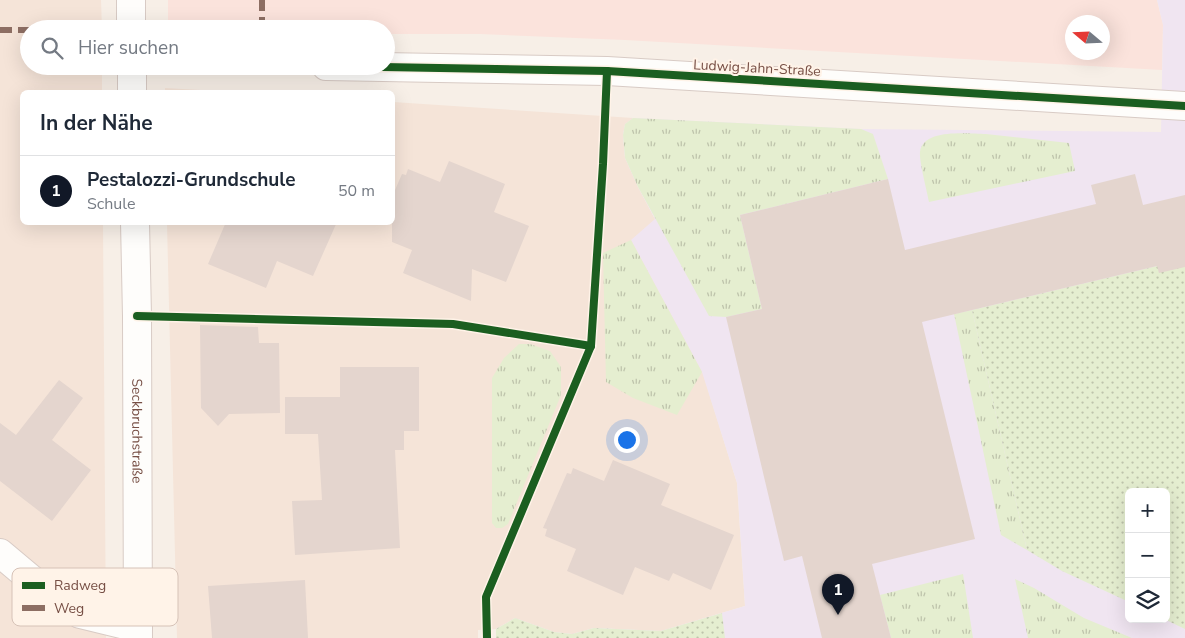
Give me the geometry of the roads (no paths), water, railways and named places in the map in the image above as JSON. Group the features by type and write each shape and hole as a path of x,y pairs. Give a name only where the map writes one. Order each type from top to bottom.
{"street":[{"path":"131,0 131,20"},
{"name":"Ludwig-Jahn-Straße","path":"395,67 607,71 1185,106"},
{"path":"132,75 132,90"},
{"name":"Seckbruchstraße","path":"135,225 138,568"},
{"path":"0,553 17,568"},
{"path":"117,626 138,633"}],"place":[{"name":"Pestalozzi-Grundschule","path":"838,615"}]}
